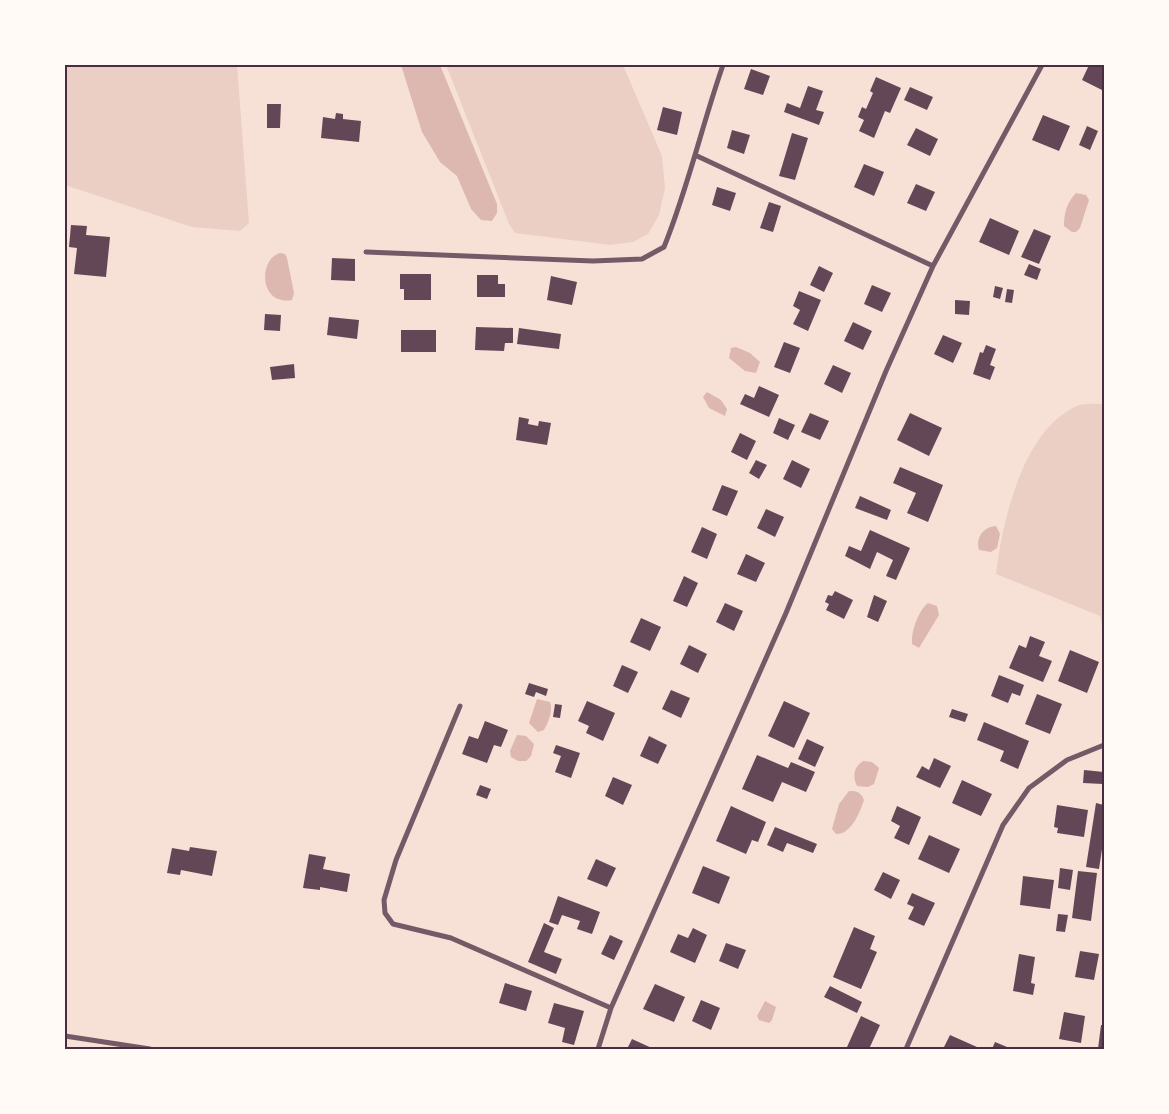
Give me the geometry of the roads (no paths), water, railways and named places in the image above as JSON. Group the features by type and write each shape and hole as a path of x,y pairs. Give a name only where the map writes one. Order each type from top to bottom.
{"street":[{"path":"366,252 593,262 642,259 664,247 678,214 723,65"},
{"path":"598,1049 611,1008 786,612 886,371 933,266 1042,65"},
{"path":"695,155 933,266"},
{"path":"460,706 396,860 384,900 385,913 393,924 451,938 611,1008"},
{"path":"906,1049 1003,825 1029,788 1067,760 1104,745"},
{"path":"65,1036 150,1049"}]}
